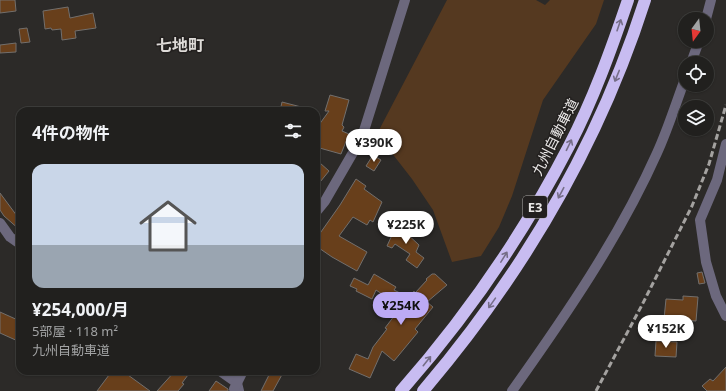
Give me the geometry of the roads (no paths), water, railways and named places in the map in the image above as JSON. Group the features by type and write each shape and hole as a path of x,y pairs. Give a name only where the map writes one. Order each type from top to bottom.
{"highway":[{"name":"九州自動車道","path":"401,391 463,315 502,261 536,206 569,146 594,90 628,0"},
{"name":"E3","path":"423,391 478,323 516,269 551,213 610,95 635,32 645,0"}],"street":[{"path":"320,207 362,136 405,0"},
{"path":"708,12 711,0"},
{"path":"512,391 569,308 609,245 637,195 658,152 680,92"},
{"path":"726,144 716,180 700,220 706,262 716,296 726,316"},
{"path":"0,223 10,237 16,241"},
{"path":"224,375 236,388 241,375"}],"railway":[{"path":"596,391 642,305 692,206 709,164 726,105"}],"district":[{"name":"七地町","path":"180,45"}]}
